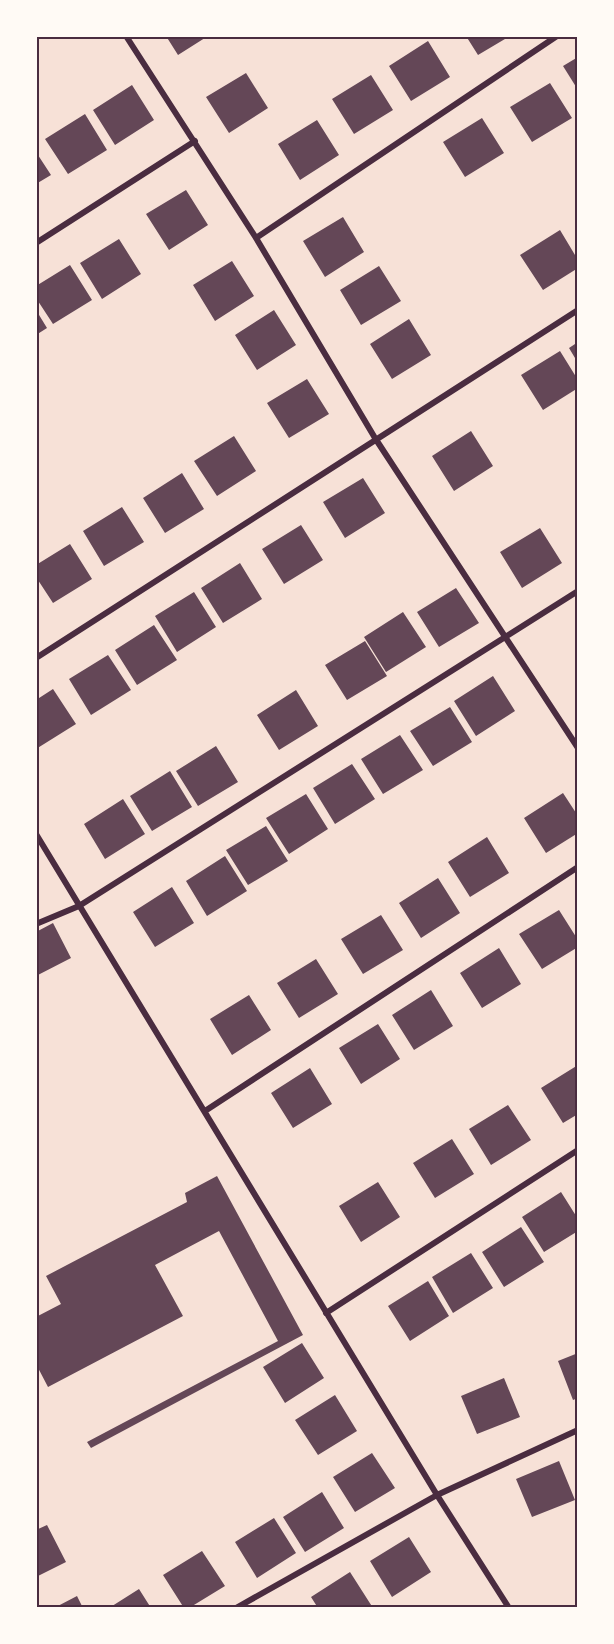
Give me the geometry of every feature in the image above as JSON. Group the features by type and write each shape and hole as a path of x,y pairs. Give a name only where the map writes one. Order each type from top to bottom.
{"street":[{"path":"126,36 256,238 375,438 578,748"},
{"path":"256,238 557,36"},
{"path":"36,243 195,141"},
{"path":"36,658 375,438 578,310"},
{"path":"36,924 79,906 578,591"},
{"path":"36,834 437,1495 509,1608"},
{"path":"205,1111 578,867"},
{"path":"326,1313 578,1150"},
{"path":"236,1608 437,1495 578,1430"}],"building":[{"path":"166,36 208,36 178,55"},
{"path":"466,36 510,36 478,55"},
{"path":"428,41 450,77 411,101 389,66"},
{"path":"578,57 578,90 563,66"},
{"path":"246,73 268,108 229,133 206,97"},
{"path":"371,75 393,110 354,134 332,99"},
{"path":"550,83 572,118 532,142 510,107"},
{"path":"132,85 154,120 115,145 93,110"},
{"path":"85,114 107,150 68,174 45,139"},
{"path":"482,118 504,153 465,177 443,142"},
{"path":"317,120 339,155 300,180 278,144"},
{"path":"36,152 51,175 36,184"},
{"path":"186,190 208,225 169,250 146,214"},
{"path":"343,217 364,252 325,277 303,241"},
{"path":"560,230 578,260 578,268 543,290 520,255"},
{"path":"119,239 141,274 102,299 80,263"},
{"path":"232,261 254,296 215,321 193,285"},
{"path":"70,265 92,300 53,324 36,298 36,286"},
{"path":"379,266 401,301 361,325 340,290"},
{"path":"36,310 47,328 36,335"},
{"path":"274,310 296,345 257,370 235,335"},
{"path":"409,319 431,355 392,379 370,344"},
{"path":"578,342 578,363 569,348"},
{"path":"560,351 578,380 578,388 543,410 521,375"},
{"path":"307,379 329,414 289,438 267,403"},
{"path":"471,431 493,466 454,491 432,456"},
{"path":"234,436 256,471 217,496 194,461"},
{"path":"182,473 204,509 165,533 143,498"},
{"path":"363,478 385,513 345,538 323,502"},
{"path":"122,507 144,542 104,566 83,531"},
{"path":"301,525 323,560 284,584 262,549"},
{"path":"540,528 562,563 522,588 500,552"},
{"path":"70,544 92,579 53,603 36,577 36,565"},
{"path":"240,563 262,599 223,623 201,588"},
{"path":"456,588 479,623 439,647 417,612"},
{"path":"194,592 216,627 177,652 155,616"},
{"path":"403,612 426,647 386,672 364,637"},
{"path":"154,625 177,660 137,685 115,650"},
{"path":"365,641 387,676 347,700 325,665"},
{"path":"108,655 131,690 91,715 69,679"},
{"path":"493,676 515,711 476,736 454,701"},
{"path":"53,689 76,724 36,749 36,700"},
{"path":"296,690 318,726 279,750 257,715"},
{"path":"450,707 472,742 433,766 410,731"},
{"path":"400,735 423,770 383,794 361,759"},
{"path":"216,746 238,782 198,806 176,771"},
{"path":"352,764 375,799 335,824 313,788"},
{"path":"170,771 192,807 152,831 130,796"},
{"path":"563,793 578,816 578,833 546,853 524,818"},
{"path":"306,794 328,829 289,854 266,818"},
{"path":"123,799 145,834 105,859 84,824"},
{"path":"266,826 288,861 248,885 226,850"},
{"path":"487,837 509,873 470,897 448,862"},
{"path":"225,856 247,891 207,916 186,881"},
{"path":"438,878 460,913 421,938 399,903"},
{"path":"172,887 194,923 155,947 133,912"},
{"path":"559,910 578,940 578,947 542,969 519,934"},
{"path":"381,915 403,950 363,974 341,939"},
{"path":"53,923 71,958 36,976 36,932"},
{"path":"499,948 521,984 482,1008 460,973"},
{"path":"316,959 338,994 299,1018 277,983"},
{"path":"431,990 453,1026 414,1050 392,1015"},
{"path":"249,995 271,1030 232,1055 210,1019"},
{"path":"378,1024 400,1059 361,1084 339,1048"},
{"path":"578,1065 578,1114 563,1123 541,1088"},
{"path":"310,1068 332,1104 293,1128 271,1093"},
{"path":"508,1105 531,1140 491,1165 469,1129"},
{"path":"452,1139 474,1174 435,1198 413,1163"},
{"path":"217,1176 303,1335 91,1448 87,1442 278,1341 219,1231 155,1265 183,1316 48,1387 36,1364 36,1317 61,1304 46,1276 187,1202 185,1193"},
{"path":"378,1182 400,1217 361,1242 339,1206"},
{"path":"561,1192 578,1219 578,1231 544,1252 522,1217"},
{"path":"521,1227 544,1262 504,1287 482,1252"},
{"path":"471,1253 493,1288 453,1313 432,1277"},
{"path":"428,1281 449,1316 410,1341 388,1306"},
{"path":"302,1343 324,1378 285,1403 263,1367"},
{"path":"578,1353 578,1398 573,1400 558,1361"},
{"path":"504,1378 520,1417 477,1434 461,1396"},
{"path":"335,1395 357,1431 318,1455 295,1420"},
{"path":"372,1453 395,1488 355,1512 333,1477"},
{"path":"559,1461 575,1500 532,1517 516,1479"},
{"path":"322,1492 344,1528 305,1552 283,1517"},
{"path":"274,1518 296,1553 257,1578 235,1542"},
{"path":"47,1525 66,1562 36,1577 36,1530"},
{"path":"409,1537 431,1572 392,1597 370,1561"},
{"path":"202,1551 225,1586 189,1608 184,1608 163,1575"},
{"path":"350,1572 373,1608 318,1608 311,1597"},
{"path":"139,1589 151,1608 109,1608"},
{"path":"77,1596 83,1608 54,1608"}]}
